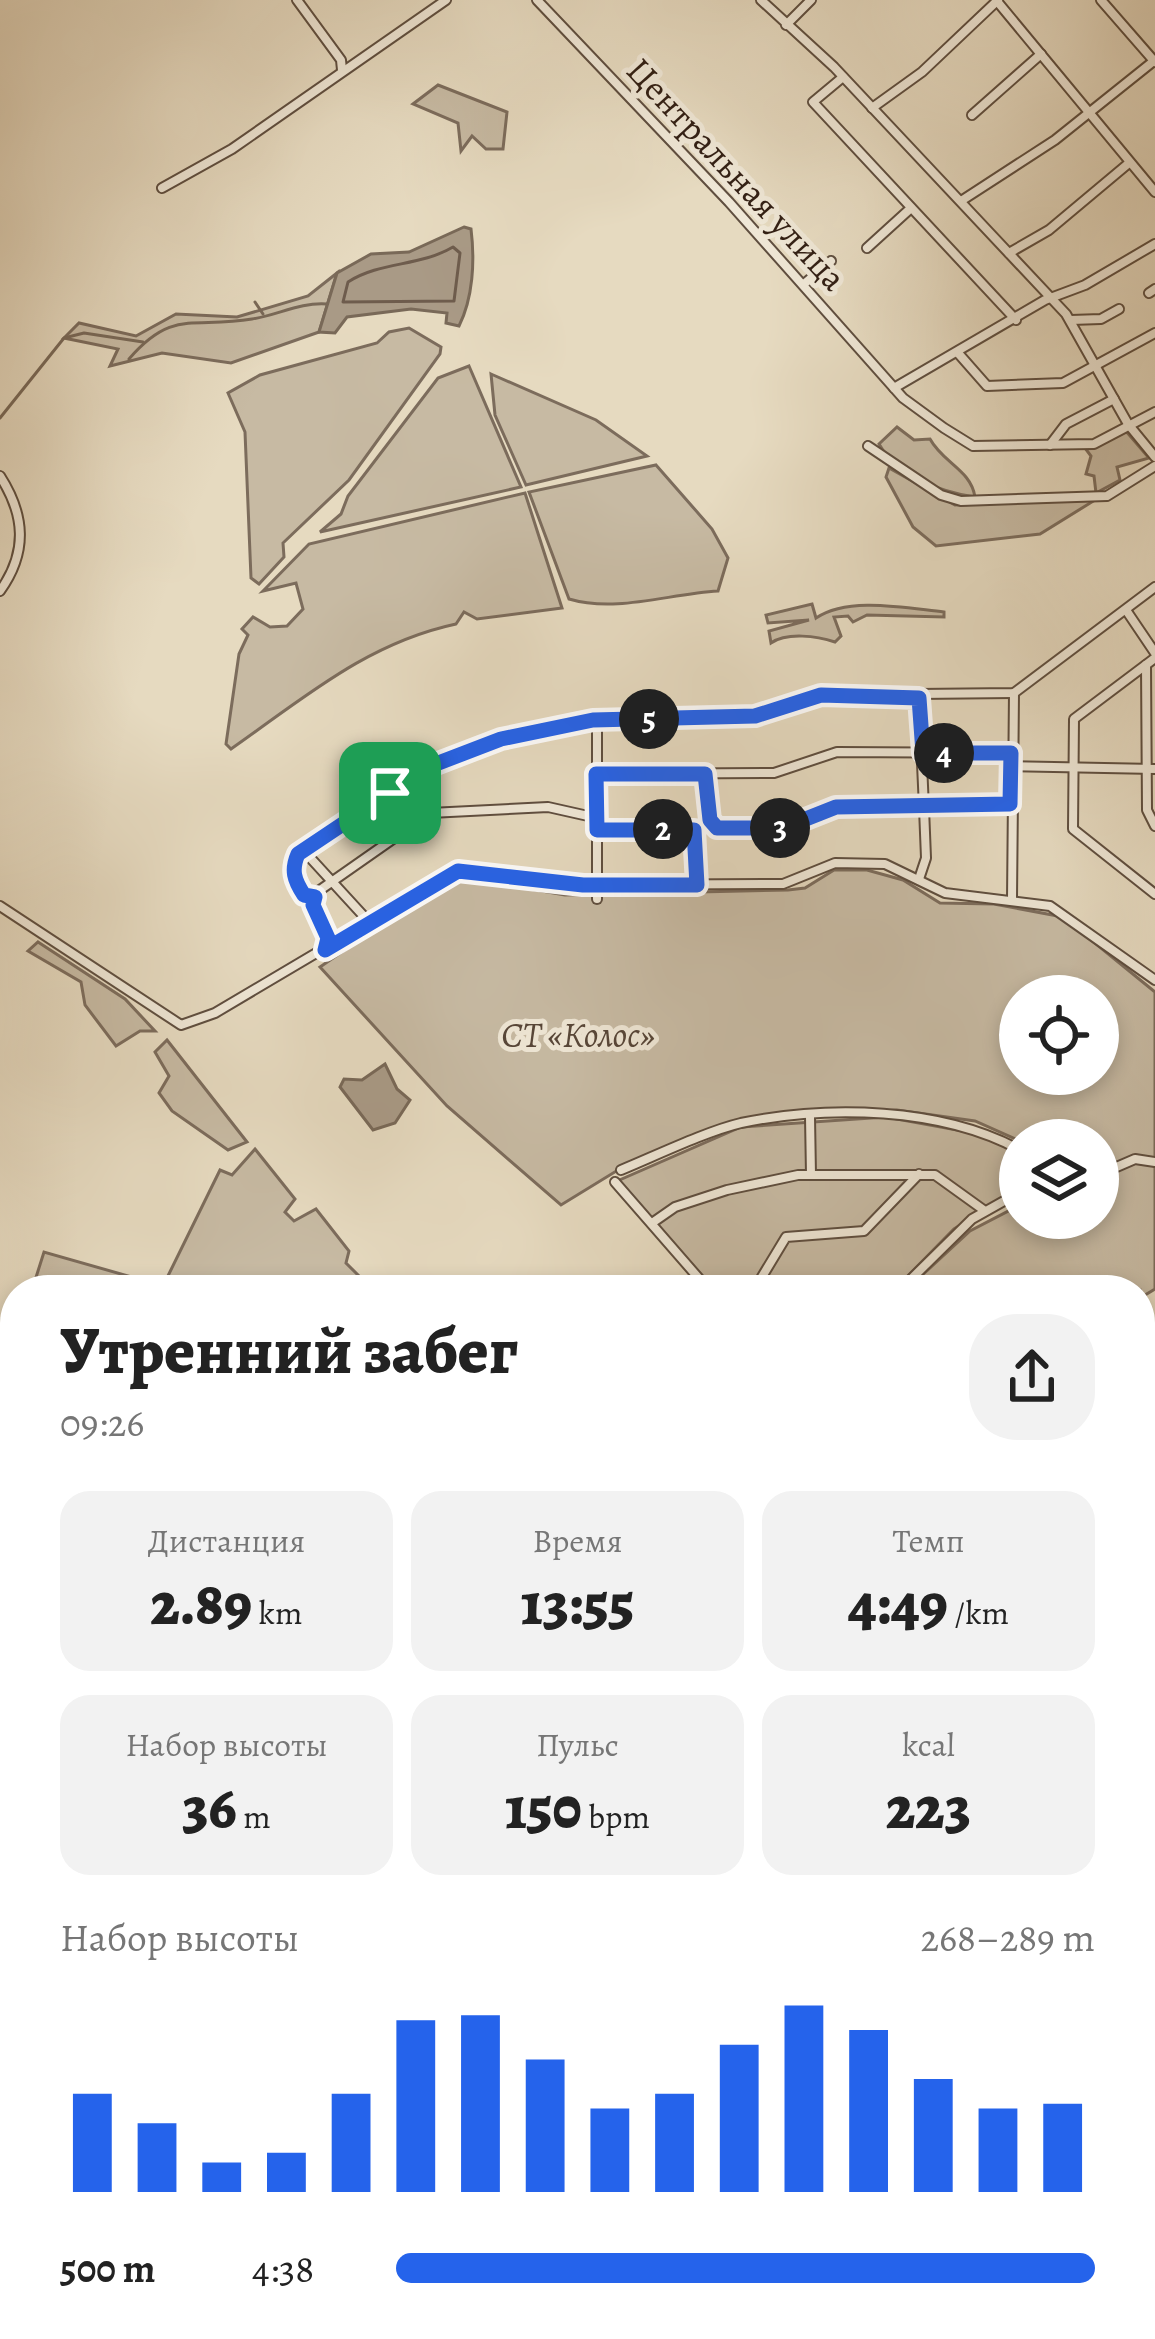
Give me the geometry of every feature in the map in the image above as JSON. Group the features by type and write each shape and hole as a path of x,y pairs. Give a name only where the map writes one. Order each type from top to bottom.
{"street":[{"path":"297,0 341,66"},
{"path":"163,188 213,161 341,66 353,63 446,0"},
{"name":"Центральная улица","path":"537,0 804,284 894,388 973,446 1094,444 1155,412"},
{"path":"761,0 843,77 1052,298 1155,462 1107,496 961,501 941,495 868,446"},
{"path":"786,25 812,0"},
{"path":"872,108 922,72 997,0 1155,192"},
{"path":"961,202 1055,140 1155,61 1101,0"},
{"path":"973,115 1042,54"},
{"path":"843,77 813,102 1016,320"},
{"path":"1009,253 1049,230 1129,163"},
{"path":"867,248 911,208"},
{"path":"894,388 1155,244"},
{"path":"804,284 831,261"},
{"path":"1070,320 1101,319 1119,309"},
{"path":"958,353 977,381 998,388 1047,387 1155,333"},
{"path":"1050,445 1066,424 1114,399"},
{"path":"0,476 21,530 19,556 0,591"},
{"path":"315,897 304,895 292,867 304,850 449,757 501,739 597,720 755,716 821,695 919,698 1014,693 1155,587"},
{"path":"1126,610 1155,656 1074,719 1072,829 1155,894"},
{"path":"1146,665 1152,770 1148,810 1155,826"},
{"path":"1012,899 1016,858 1010,804 1014,693"},
{"path":"919,698 926,858 919,879"},
{"path":"597,720 597,899"},
{"path":"596,774 774,773 837,752 1011,753"},
{"path":"1010,766 1152,770"},
{"path":"705,774 714,826 783,828 836,807 1010,804"},
{"path":"325,950 328,938 313,905 315,897 430,813 553,807 597,818"},
{"path":"597,830 694,830 697,885"},
{"path":"304,850 370,923"},
{"path":"3,911 181,1025 215,1013 458,871 596,884 697,885 783,884 852,861 899,868 945,893 1012,899 1062,912 1155,980"},
{"path":"621,1170 728,1127 810,1117 878,1114 958,1125 999,1142"},
{"path":"810,1117 812,1175"},
{"path":"1119,1166 1136,1159 1155,1162"},
{"path":"763,1275 786,1237 863,1231 920,1173"},
{"path":"652,1222 675,1208 746,1184 812,1175 935,1175 985,1211"},
{"path":"615,1182 697,1275"},
{"path":"916,1275 999,1203"}],"green space":[{"path":"438,85 507,112 503,149 486,149 472,136 461,151 458,123 413,104"},
{"path":"337,273 319,332 231,363 162,353 110,366 118,349 64,338 79,323 136,336 176,314 237,317 308,296"},
{"path":"409,328 441,347 440,354 349,480 283,543 284,557 259,584 251,578 245,432 228,393 260,375 377,343 389,332"},
{"path":"469,366 521,487 320,532 341,514 348,496 438,378"},
{"path":"491,374 596,420 647,456 526,485 495,415"},
{"path":"897,427 914,440 930,439 968,480 975,497 935,487 897,466 879,444"},
{"path":"1125,430 1149,458 1117,467 1120,480 1096,493 1094,476 1086,474 1091,456 1085,448"},
{"path":"656,465 712,529 728,558 718,591 624,603 569,599 529,492"},
{"path":"889,468 955,505 1095,500 1040,534 936,546 913,527 886,477"},
{"path":"525,493 562,608 477,619 464,612 456,624 365,658 231,749 226,744 239,654 248,635 242,629 253,617 270,627 287,626 303,609 296,583 263,591 309,544"},
{"path":"812,604 816,618 861,605 944,612 944,617 867,615 853,622 848,616 834,617 841,636 835,642 802,636 771,643 769,631 809,620 768,623 766,615"},
{"name":"СТ «Колос»","path":"834,870 867,870 903,880 940,903 994,904 1063,917 1155,992 1155,1159 1137,1156 1119,1163 1119,1119 999,1119 999,1132 975,1121 897,1110 738,1120 631,1162 561,1205 447,1106 320,967 413,903 466,878 565,895 805,888"},
{"path":"38,942 125,999 155,1031 140,1031 116,1046 85,1005 81,982 28,951"},
{"path":"167,1040 247,1142 228,1150 172,1111 159,1093 169,1076 155,1052"},
{"path":"886,1117 979,1134 999,1143 999,1201 954,1229 909,1275 696,1275 615,1182 741,1127"},
{"path":"255,1149 295,1199 285,1212 294,1221 316,1209 349,1251 346,1263 358,1275 168,1275 220,1170 232,1175"},
{"path":"1138,1160 1155,1163 1155,1275 922,1275 970,1231 999,1216 999,1239 1119,1239 1119,1168"},
{"path":"44,1252 124,1275 37,1275"}],"water":[{"path":"464,227 471,229 473,266 459,326 446,323 447,313 411,309 347,317 335,333 319,332 337,273 371,254 409,252"},
{"path":"385,1064 397,1089 410,1100 395,1123 373,1130 340,1087 344,1079 362,1080"}],"waterway":[{"path":"255,302 263,314"},
{"path":"129,359 172,327 252,319 327,304"},
{"path":"0,418 64,338 84,333 143,342"}],"route":[{"path":"821,695 919,698 923,753 1011,753 1010,804 836,807 783,828 764,830 714,826 705,774 596,774 597,830 694,830 697,885 583,885 458,871 325,950 328,938 313,905 315,897 304,895 292,867 298,854 390,793 428,767 501,739 581,721 755,716 821,695"}]}
